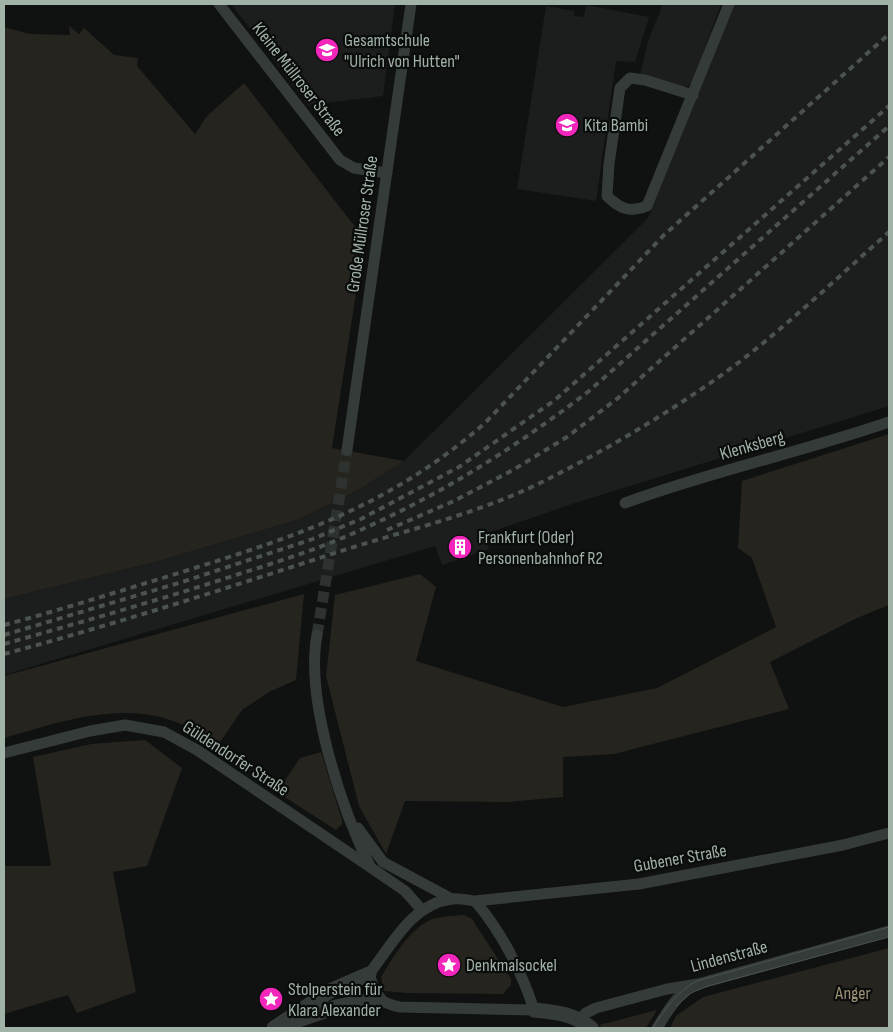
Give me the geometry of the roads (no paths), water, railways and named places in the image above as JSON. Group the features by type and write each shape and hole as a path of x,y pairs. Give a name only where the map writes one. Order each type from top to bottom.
{"street":[{"name":"Kleine Müllroser Straße","path":"218,4 340,160 354,168 387,173"},
{"name":"Große Müllroser Straße","path":"347,450 411,4"},
{"path":"693,95 645,80 630,78 620,88 609,164 607,196 613,202 625,209 634,211 647,206 693,95 730,4"},
{"name":"Klenksberg","path":"625,503 889,422"},
{"path":"317,634 314,653 314,684 326,738 346,810 370,867"},
{"name":"Güldendorfer Straße","path":"4,753 90,731 125,725 164,732 197,750 405,891 422,910"},
{"path":"346,810 383,862 452,899"},
{"name":"Gubener Straße","path":"452,899 475,901 639,884 843,845 889,833"},
{"path":"275,1028 330,991 369,974 402,928 422,910 452,899"},
{"path":"475,901 497,931 528,992 534,1010"},
{"name":"Lindenstraße","path":"586,1024 596,1008 667,989 698,984 889,931"},
{"path":"369,974 378,998 386,1004 561,1012 586,1024"},
{"path":"657,1028 668,1010 689,988 698,984"},
{"path":"275,1028 336,1008 378,998"}],"tunnel":[{"path":"317,635 347,450"}],"tram line":[{"path":"653,1028 678,995 697,981 889,927"},
{"path":"676,1006 691,993 708,986 889,937"}],"railway":[{"path":"4,625 225,558 305,530 342,515 378,497 450,452 485,423 664,235 889,34"},
{"path":"4,635 182,582 310,540 361,519 459,467 555,400 889,106"},
{"path":"4,644 178,593 302,553 335,541 397,513 454,482 510,448 589,391 889,126"},
{"path":"387,530 454,501 513,470 567,437 618,398 889,157"},
{"path":"4,654 130,618 442,521 493,503 542,482 640,428 734,366 793,317 889,232"}],"place":[{"name":"Gesamtschule \"Ulrich von Hutten\"","path":"327,50"},
{"name":"Kita Bambi","path":"567,125"},
{"name":"Frankfurt (Oder) Personenbahnhof R2","path":"460,547"},
{"name":"Denkmalsockel","path":"449,965"},
{"name":"Stolperstein für Klara Alexander","path":"271,999"}],"park label":[{"name":"Anger","path":"853,993"}]}
